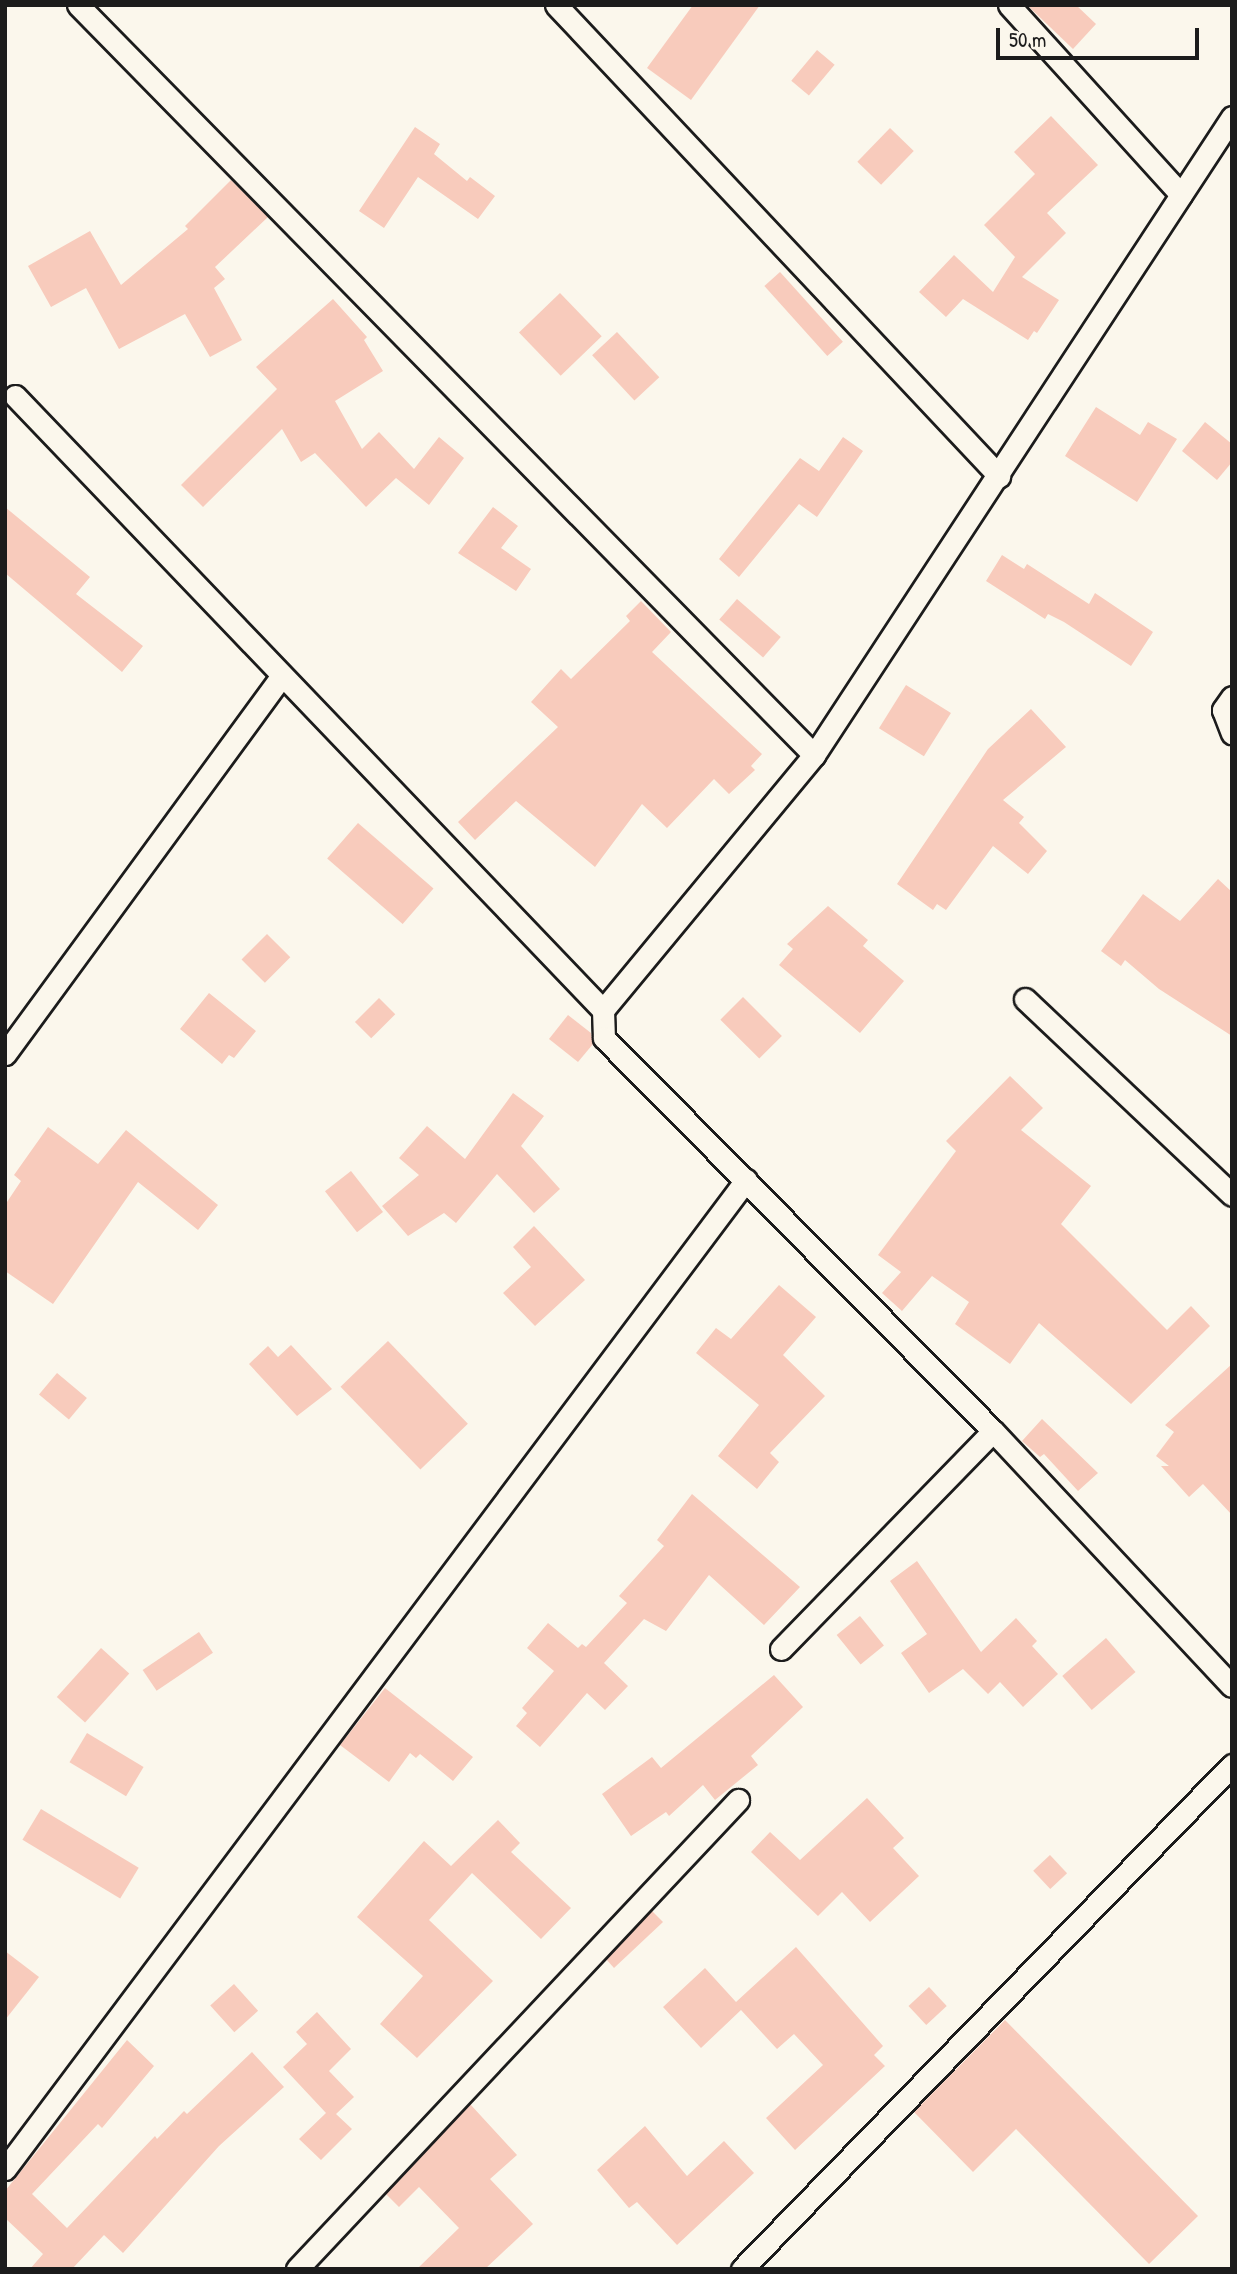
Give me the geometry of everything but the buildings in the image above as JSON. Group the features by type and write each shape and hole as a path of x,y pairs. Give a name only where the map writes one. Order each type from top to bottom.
{"street":[{"path":"79,5 814,755"},
{"path":"556,5 999,476"},
{"path":"1009,5 1181,195"},
{"path":"1232,117 814,755 603,1010 604,1038 993,1431 1232,1685"},
{"path":"15,396 603,1010"},
{"path":"5,1054 282,676"},
{"path":"1232,697 1223,710 1232,733"},
{"path":"1025,999 1232,1195"},
{"path":"5,2169 746,1180"},
{"path":"780,1649 993,1431"},
{"path":"742,2269 1232,1765"},
{"path":"297,2269 738,1800"}]}
